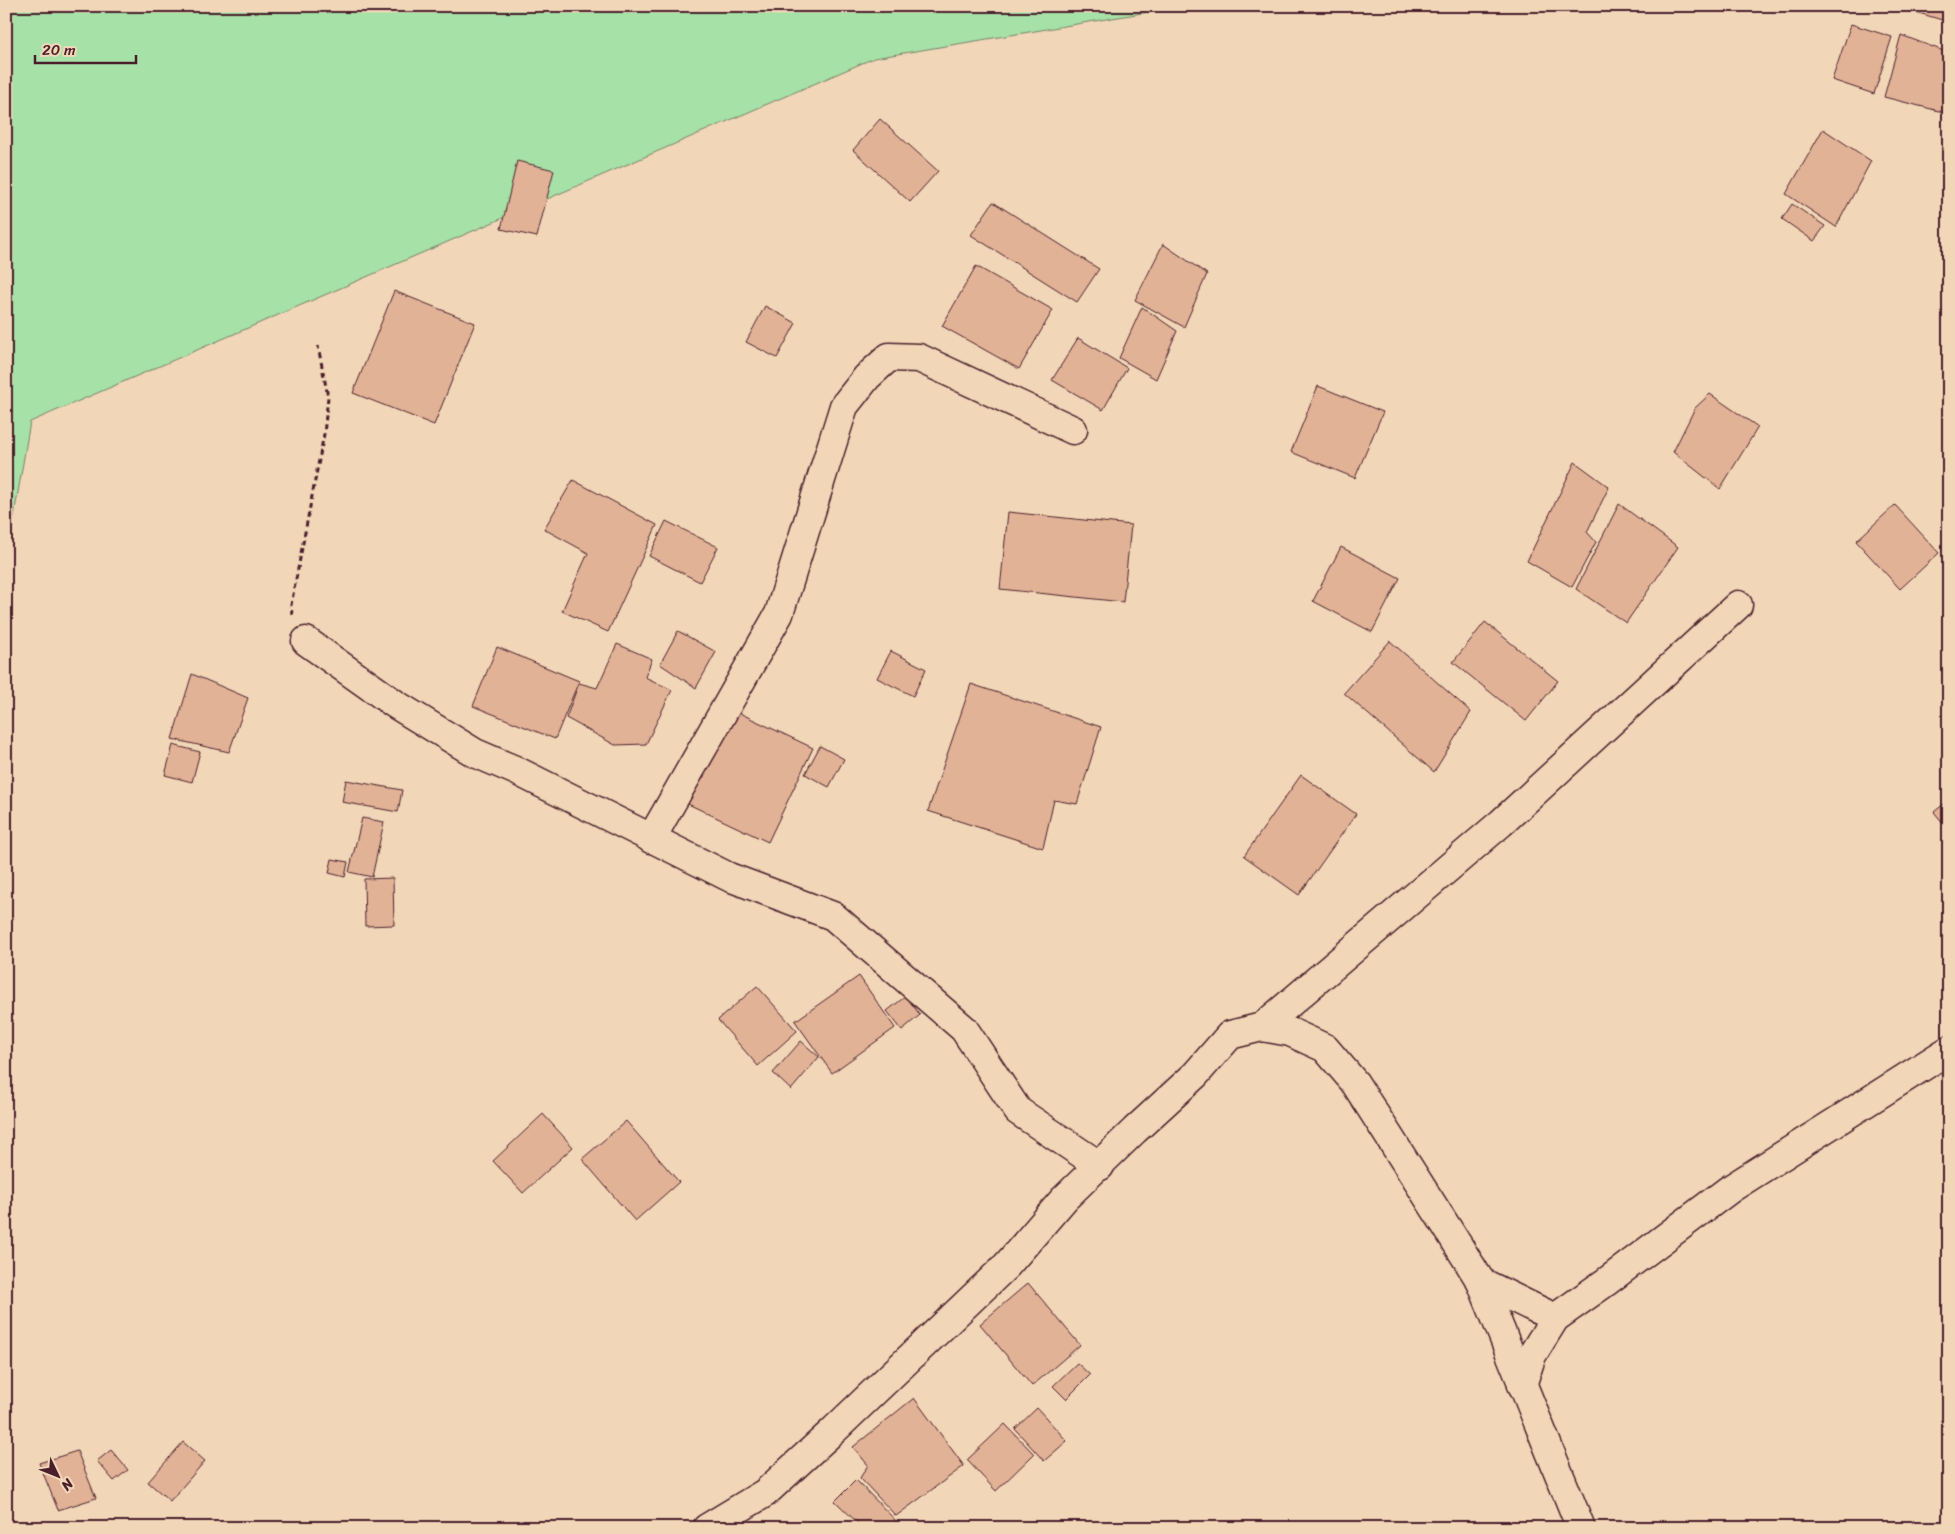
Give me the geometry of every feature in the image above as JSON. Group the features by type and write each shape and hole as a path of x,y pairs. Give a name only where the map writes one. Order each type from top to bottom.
{"street":[{"path":"651,839 779,614 844,406 866,377 889,357 919,358 1073,430"},
{"path":"1262,1027 1501,823 1738,606"},
{"path":"306,641 395,704 475,753 515,770 729,877 833,916 964,1029 1018,1111 1100,1166"},
{"path":"707,1528 765,1493 834,1431 1007,1265 1064,1199 1100,1166 1134,1130 1195,1075 1230,1035 1262,1027 1290,1032 1325,1048 1355,1083 1482,1282 1581,1528"},
{"path":"1522,1384 1532,1355 1555,1318 1730,1189 1949,1050"},
{"path":"1482,1282 1555,1318"}],"path":[{"path":"306,641 294,627 291,605 324,434 328,397 318,346"}],"green space":[{"path":"6,6 1184,6 874,58 30,422 6,563"}],"building":[{"path":"1895,6 1949,6 1949,22"},
{"path":"1851,24 1892,37 1874,94 1832,80"},
{"path":"1901,35 1949,53 1947,113 1884,97"},
{"path":"880,119 938,171 910,202 853,150"},
{"path":"1823,129 1871,161 1836,227 1786,194"},
{"path":"517,161 554,170 537,237 501,229"},
{"path":"993,202 1099,269 1077,302 971,235"},
{"path":"1792,204 1825,226 1814,241 1782,219"},
{"path":"1163,244 1207,274 1184,327 1135,300"},
{"path":"976,266 1053,310 1019,369 942,326"},
{"path":"394,291 475,323 434,425 353,393"},
{"path":"765,306 796,323 777,358 746,342"},
{"path":"1142,307 1177,331 1156,379 1119,358"},
{"path":"1078,338 1127,368 1103,410 1052,380"},
{"path":"1318,386 1383,412 1355,478 1291,452"},
{"path":"1710,394 1758,427 1720,489 1673,452 1695,408"},
{"path":"1575,462 1609,487 1587,532 1596,542 1572,587 1527,561"},
{"path":"573,480 657,525 608,632 562,611 588,553 544,529"},
{"path":"1619,504 1678,547 1626,623 1576,589"},
{"path":"1895,505 1939,553 1900,589 1856,541"},
{"path":"1008,512 1131,525 1123,602 1000,589"},
{"path":"666,521 718,547 700,582 649,556"},
{"path":"1341,547 1400,578 1372,632 1313,601"},
{"path":"1485,622 1558,681 1526,721 1453,662"},
{"path":"678,631 716,652 696,688 660,664"},
{"path":"1390,641 1471,712 1434,772 1344,693"},
{"path":"617,644 652,659 645,677 672,690 646,744 615,745 566,718 579,683 597,688"},
{"path":"497,647 579,681 555,739 473,706"},
{"path":"891,651 926,669 913,696 877,678"},
{"path":"192,674 248,698 229,752 172,739"},
{"path":"971,684 1101,727 1077,804 1054,800 1043,848 928,811"},
{"path":"731,709 813,748 768,842 686,803"},
{"path":"173,745 200,752 192,782 165,775"},
{"path":"820,746 844,759 829,787 805,774"},
{"path":"1301,775 1356,814 1299,895 1244,856"},
{"path":"346,780 402,790 398,812 342,802"},
{"path":"1949,800 1949,830 1934,812"},
{"path":"362,818 384,822 372,877 349,872"},
{"path":"332,859 348,862 345,877 329,873"},
{"path":"393,878 394,925 365,926 364,879"},
{"path":"859,976 895,1028 832,1073 795,1021"},
{"path":"757,986 797,1031 758,1066 718,1020"},
{"path":"906,996 920,1015 902,1030 887,1011"},
{"path":"801,1041 819,1057 791,1090 773,1073"},
{"path":"543,1114 573,1147 523,1193 493,1161"},
{"path":"626,1121 679,1182 635,1221 582,1159"},
{"path":"1028,1283 1080,1345 1032,1386 980,1324"},
{"path":"1077,1363 1090,1375 1066,1399 1053,1386"},
{"path":"914,1398 964,1466 896,1516 860,1478 868,1465 853,1447"},
{"path":"1037,1408 1067,1441 1044,1461 1015,1429"},
{"path":"1005,1424 1034,1454 996,1491 967,1460"},
{"path":"183,1442 205,1461 170,1501 148,1482"},
{"path":"111,1450 128,1470 114,1481 97,1461"},
{"path":"77,1451 96,1498 58,1510 39,1463"},
{"path":"856,1480 903,1528 863,1528 835,1501"}]}
